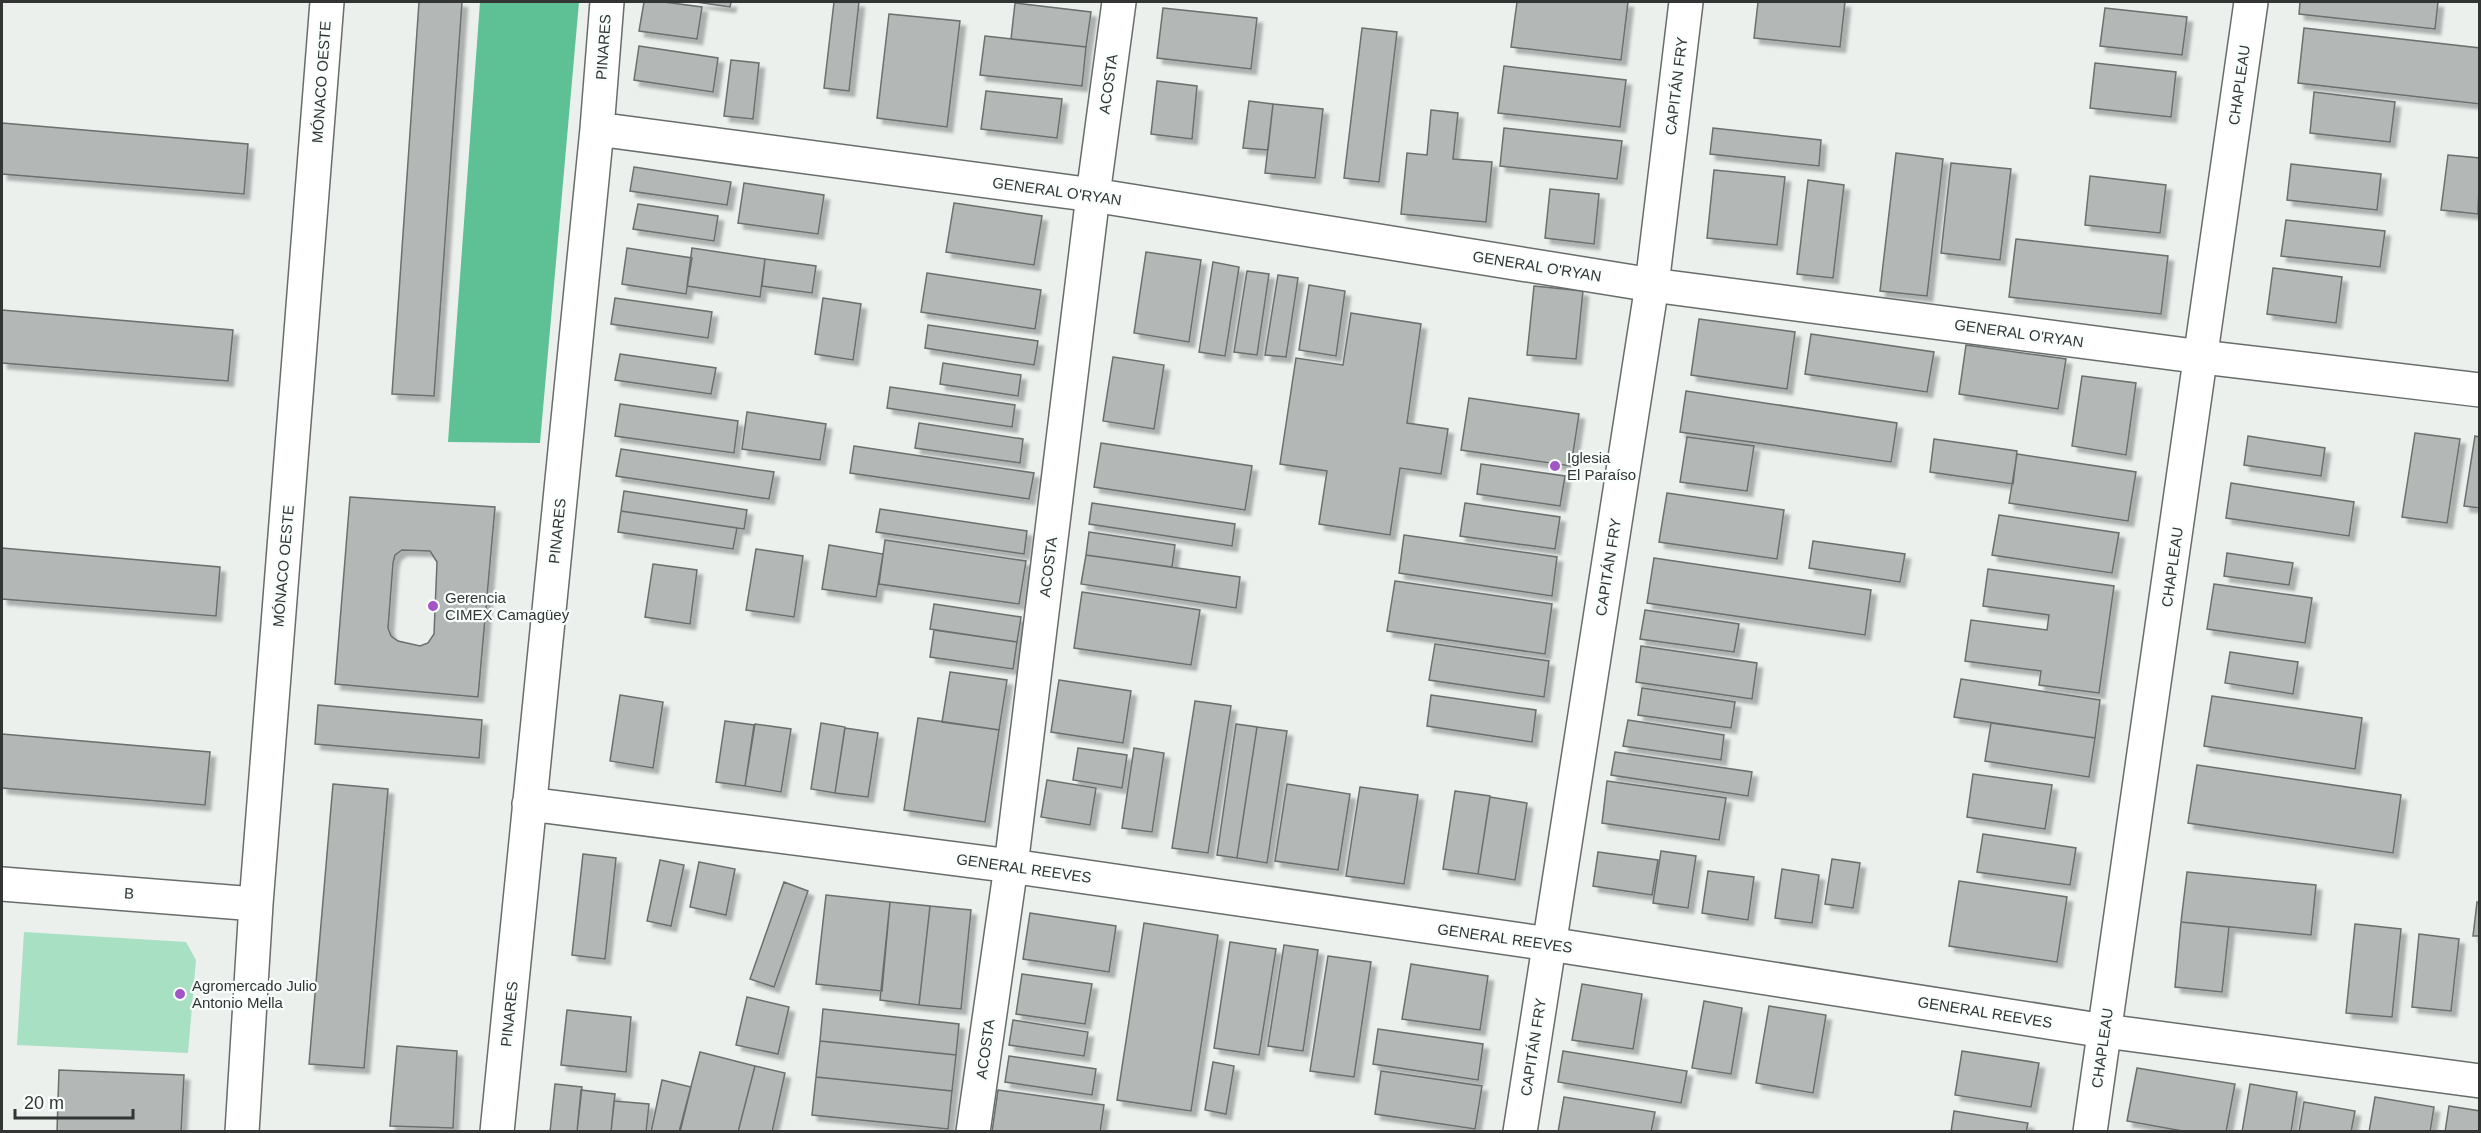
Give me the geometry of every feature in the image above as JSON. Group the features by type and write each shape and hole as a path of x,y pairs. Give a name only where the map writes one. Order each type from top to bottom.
{"street":[{"name":"MÓNACO OESTE","path":"242,1131 256,904 327,2"},
{"name":"PINARES","path":"497,1131 597,129 607,2"},
{"name":"ACOSTA","path":"973,1131 1011,866 1093,195 1119,2"},
{"name":"CAPITÁN FRY","path":"1520,1131 1652,285 1686,2"},
{"name":"CHAPLEAU","path":"2090,1131 2251,2"},
{"name":"GENERAL O'RYAN","path":"597,129 1093,195 1652,285 2202,357 2480,390"},
{"name":"GENERAL REEVES","path":"529,804 1011,866 1549,944 2105,1031 2480,1081"},
{"name":"B","path":"2,884 256,904"}],"green space":[{"path":"480,2 579,2 540,443 448,442"},
{"path":"24,932 186,942 196,960 188,1053 17,1045"}],"building":[{"path":"419,2 462,2 434,396 392,394"},
{"path":"644,2 702,7 697,39 639,31"},
{"path":"696,2 731,2 730,7"},
{"path":"834,2 859,2 849,91 824,88"},
{"path":"1517,2 1628,2 1621,60 1511,47"},
{"path":"1758,2 1845,2 1840,47 1754,38"},
{"path":"2300,2 2438,2 2435,29 2299,14"},
{"path":"1015,3 1091,12 1086,47 1011,39"},
{"path":"1163,8 1257,18 1251,69 1157,58"},
{"path":"2105,8 2187,17 2182,55 2100,46"},
{"path":"889,14 960,21 947,127 877,118"},
{"path":"1362,28 1397,32 1379,182 1344,178"},
{"path":"2304,28 2480,48 2480,104 2298,83"},
{"path":"985,36 1086,47 1082,86 980,75"},
{"path":"639,46 718,58 713,92 634,80"},
{"path":"731,60 759,63 753,119 724,116"},
{"path":"2095,63 2176,72 2171,117 2090,108"},
{"path":"1504,66 1626,80 1620,127 1498,113"},
{"path":"1157,81 1197,86 1192,139 1151,134"},
{"path":"986,91 1062,99 1057,138 981,129"},
{"path":"2314,92 2395,102 2390,142 2310,133"},
{"path":"1249,101 1273,104 1268,150 1243,148"},
{"path":"1273,104 1323,109 1315,178 1265,173"},
{"path":"1431,110 1458,113 1453,159 1492,162 1486,222 1401,214 1407,153 1427,155"},
{"path":"2,123 248,144 244,194 2,174"},
{"path":"1504,128 1622,141 1617,179 1500,166"},
{"path":"1713,128 1821,140 1819,166 1710,154"},
{"path":"1896,153 1943,159 1927,296 1880,291"},
{"path":"2448,155 2480,158 2478,214 2441,210"},
{"path":"1951,163 2011,169 2000,260 1941,253"},
{"path":"2291,164 2381,174 2377,210 2287,200"},
{"path":"634,167 731,182 727,205 630,191"},
{"path":"1714,170 1785,177 1777,245 1707,238"},
{"path":"2090,176 2166,185 2160,233 2085,225"},
{"path":"1808,180 1844,185 1833,278 1797,274"},
{"path":"744,183 824,195 818,234 738,223"},
{"path":"1550,189 1599,194 1594,244 1545,238"},
{"path":"954,203 1042,216 1034,265 946,252"},
{"path":"638,204 718,216 714,241 633,229"},
{"path":"2286,220 2385,231 2380,267 2281,256"},
{"path":"2016,239 2168,256 2161,314 2009,297"},
{"path":"627,248 692,258 686,294 622,284"},
{"path":"692,248 765,259 760,297 687,286"},
{"path":"1146,252 1201,260 1189,342 1134,333"},
{"path":"765,259 816,266 812,293 762,286"},
{"path":"1213,262 1239,267 1225,356 1199,352"},
{"path":"2273,268 2342,277 2336,323 2267,314"},
{"path":"1247,271 1269,274 1257,355 1234,352"},
{"path":"927,273 1041,290 1035,329 921,312"},
{"path":"1278,275 1298,278 1286,357 1265,355"},
{"path":"1309,285 1345,291 1336,356 1299,350"},
{"path":"1534,286 1583,291 1576,359 1527,355"},
{"path":"615,298 712,312 708,338 611,324"},
{"path":"823,298 861,304 853,360 815,354"},
{"path":"2,310 233,330 228,381 2,363"},
{"path":"1351,313 1421,324 1407,423 1448,429 1441,474 1400,468 1390,535 1319,524 1327,471 1280,464 1296,358 1343,365"},
{"path":"1699,319 1795,332 1787,389 1691,375"},
{"path":"928,325 1038,341 1034,365 925,348"},
{"path":"1811,334 1934,352 1927,392 1805,374"},
{"path":"1966,345 2066,359 2058,409 1959,394"},
{"path":"620,354 716,368 711,394 615,380"},
{"path":"1113,357 1164,365 1154,429 1103,421"},
{"path":"943,363 1021,375 1018,396 940,384"},
{"path":"2082,376 2136,383 2126,455 2072,446"},
{"path":"890,387 1015,405 1012,427 887,408"},
{"path":"1686,391 1897,423 1891,462 1680,432"},
{"path":"1469,398 1579,414 1571,466 1461,450"},
{"path":"620,404 738,421 734,453 615,436"},
{"path":"747,412 826,424 820,460 742,449"},
{"path":"919,423 1023,439 1020,463 915,448"},
{"path":"2415,433 2460,439 2447,523 2402,517"},
{"path":"2248,436 2325,448 2321,476 2244,465"},
{"path":"2475,436 2480,437 2480,508 2464,506"},
{"path":"1687,437 1754,446 1747,491 1680,482"},
{"path":"1934,439 2017,451 2013,484 1930,472"},
{"path":"1101,443 1252,466 1245,510 1094,487"},
{"path":"854,446 1034,473 1029,499 850,473"},
{"path":"621,449 774,472 769,499 616,476"},
{"path":"2017,454 2136,472 2128,521 2009,503"},
{"path":"1481,464 1565,476 1560,506 1477,494"},
{"path":"2231,483 2354,502 2349,536 2226,518"},
{"path":"624,491 747,510 744,529 621,511"},
{"path":"1667,493 1784,510 1777,559 1659,542"},
{"path":"350,497 495,507 478,697 335,684","holes":["402,550 430,551 437,562 434,634 428,643 420,646 398,641 391,636 388,628 393,563 395,555"]},
{"path":"1092,503 1235,524 1232,546 1089,524"},
{"path":"1465,503 1560,517 1555,549 1460,536"},
{"path":"880,509 1027,531 1024,554 876,532"},
{"path":"621,511 737,528 733,549 618,532"},
{"path":"1999,515 2119,533 2112,573 1992,555"},
{"path":"1089,532 1175,545 1172,567 1086,555"},
{"path":"1404,535 1557,557 1552,596 1399,573"},
{"path":"885,540 1026,561 1019,604 879,584"},
{"path":"1813,541 1905,554 1900,582 1809,568"},
{"path":"829,545 883,554 876,597 822,589"},
{"path":"2,548 220,567 216,616 2,599"},
{"path":"756,549 803,556 794,617 746,610"},
{"path":"2227,553 2293,563 2289,585 2224,576"},
{"path":"1086,555 1240,577 1236,608 1081,584"},
{"path":"1654,558 1871,590 1865,635 1647,603"},
{"path":"653,564 697,570 690,624 645,617"},
{"path":"1988,569 2114,586 2099,693 2039,685 2041,671 1965,661 1971,620 2047,630 2049,615 1983,606"},
{"path":"1395,581 1552,604 1545,654 1387,631"},
{"path":"2214,584 2312,598 2305,643 2207,629"},
{"path":"1082,592 1200,610 1191,665 1074,648"},
{"path":"934,604 1021,617 1017,642 930,629"},
{"path":"1645,610 1739,624 1734,652 1640,639"},
{"path":"934,630 1017,642 1013,669 930,657"},
{"path":"1435,644 1549,661 1544,697 1429,680"},
{"path":"1641,646 1757,663 1752,699 1636,682"},
{"path":"2230,652 2298,662 2293,694 2225,683"},
{"path":"950,672 1007,680 999,730 942,722"},
{"path":"1961,679 2100,700 2095,738 1954,717"},
{"path":"1059,680 1131,691 1123,743 1051,732"},
{"path":"1642,688 1735,702 1731,728 1638,715"},
{"path":"620,695 663,702 653,768 610,761"},
{"path":"1431,695 1536,710 1532,742 1427,726"},
{"path":"2212,696 2362,718 2355,769 2204,746"},
{"path":"1195,701 1231,706 1208,853 1172,848"},
{"path":"318,705 482,720 479,758 315,744"},
{"path":"918,718 999,730 985,822 904,810"},
{"path":"1628,720 1724,735 1721,760 1623,746"},
{"path":"725,721 754,725 745,786 716,782"},
{"path":"821,723 845,727 835,793 811,789"},
{"path":"1991,723 2095,738 2089,777 1985,761"},
{"path":"755,724 791,729 781,792 745,786"},
{"path":"1236,724 1257,727 1237,858 1217,855"},
{"path":"1257,727 1287,731 1267,863 1237,858"},
{"path":"845,728 878,733 868,797 835,793"},
{"path":"2,734 210,752 205,805 2,788"},
{"path":"1078,748 1127,755 1122,788 1073,780"},
{"path":"1134,748 1164,753 1152,832 1122,828"},
{"path":"1615,752 1752,772 1748,796 1611,775"},
{"path":"2197,765 2401,795 2393,853 2188,823"},
{"path":"1973,774 2052,785 2045,829 1967,817"},
{"path":"1047,780 1096,788 1090,825 1041,817"},
{"path":"1607,781 1726,798 1719,840 1602,823"},
{"path":"333,784 388,789 364,1068 309,1064"},
{"path":"1287,784 1350,794 1338,870 1275,861"},
{"path":"1360,787 1418,795 1404,884 1346,876"},
{"path":"1455,791 1490,796 1478,874 1443,869"},
{"path":"1490,797 1527,803 1515,880 1478,874"},
{"path":"1983,834 2076,848 2070,885 1977,872"},
{"path":"1661,851 1696,856 1688,908 1653,903"},
{"path":"1598,852 1658,860 1652,895 1593,886"},
{"path":"583,854 616,858 605,959 572,955"},
{"path":"1832,859 1860,863 1853,908 1825,904"},
{"path":"660,860 684,865 671,926 647,921"},
{"path":"699,862 735,869 726,915 690,907"},
{"path":"1782,869 1819,875 1812,923 1775,918"},
{"path":"1708,871 1754,877 1748,920 1702,913"},
{"path":"2187,872 2316,885 2311,935 2181,922"},
{"path":"1959,881 2067,897 2057,962 1949,946"},
{"path":"784,882 808,891 774,987 750,979"},
{"path":"826,895 890,902 882,991 816,984"},
{"path":"890,902 930,906 919,1005 880,1000"},
{"path":"2477,902 2480,902 2480,936 2473,936"},
{"path":"930,906 971,910 961,1009 919,1005"},
{"path":"1030,913 1116,926 1109,972 1023,959"},
{"path":"2181,922 2229,927 2222,992 2175,987"},
{"path":"1144,923 1218,935 1191,1111 1117,1100"},
{"path":"2355,924 2401,929 2392,1017 2346,1013"},
{"path":"2419,934 2459,939 2451,1011 2412,1007"},
{"path":"1230,942 1276,949 1259,1055 1214,1048"},
{"path":"1284,945 1318,950 1303,1051 1268,1046"},
{"path":"1328,956 1371,962 1354,1077 1310,1071"},
{"path":"1411,964 1488,976 1480,1030 1402,1019"},
{"path":"1022,974 1092,984 1085,1024 1016,1014"},
{"path":"1582,984 1642,994 1633,1049 1572,1040"},
{"path":"747,997 789,1007 778,1054 736,1045"},
{"path":"1704,1001 1742,1008 1731,1074 1692,1068"},
{"path":"1769,1006 1826,1015 1813,1093 1756,1083"},
{"path":"823,1009 959,1024 956,1055 820,1041"},
{"path":"567,1010 631,1017 626,1072 561,1065"},
{"path":"1013,1020 1088,1032 1084,1056 1009,1045"},
{"path":"1378,1029 1483,1044 1478,1080 1373,1064"},
{"path":"820,1041 956,1055 952,1091 816,1077"},
{"path":"397,1046 457,1051 453,1128 390,1126"},
{"path":"1563,1051 1687,1071 1681,1103 1558,1082"},
{"path":"1962,1051 2039,1063 2031,1107 1955,1095"},
{"path":"700,1052 755,1066 738,1132 679,1132"},
{"path":"1009,1056 1096,1069 1092,1095 1005,1082"},
{"path":"1213,1062 1234,1066 1226,1114 1205,1110"},
{"path":"755,1066 785,1073 772,1132 738,1132"},
{"path":"2137,1068 2235,1084 2226,1132 2188,1132 2127,1121"},
{"path":"59,1070 184,1075 181,1132 57,1131"},
{"path":"1381,1071 1482,1086 1475,1129 1375,1114"},
{"path":"816,1077 952,1091 948,1129 812,1115"},
{"path":"662,1080 691,1087 680,1132 651,1132"},
{"path":"555,1084 582,1087 577,1132 550,1132"},
{"path":"2250,1084 2297,1092 2291,1132 2242,1132"},
{"path":"581,1090 615,1094 611,1132 577,1132"},
{"path":"998,1090 1104,1105 1100,1132 992,1132"},
{"path":"1564,1097 1655,1112 1651,1132 1558,1132"},
{"path":"2375,1097 2434,1107 2430,1132 2369,1132"},
{"path":"614,1101 649,1104 646,1132 611,1132"},
{"path":"2304,1102 2355,1111 2351,1132 2299,1132"},
{"path":"2449,1106 2480,1111 2480,1132 2445,1132"},
{"path":"1954,1111 2028,1123 2026,1132 1951,1132"}],"place":[{"name":"Iglesia El Paraíso","path":"1555,466"},
{"name":"Gerencia CIMEX Camagüey","path":"433,606"},
{"name":"Agromercado Julio Antonio Mella","path":"180,994"}]}
